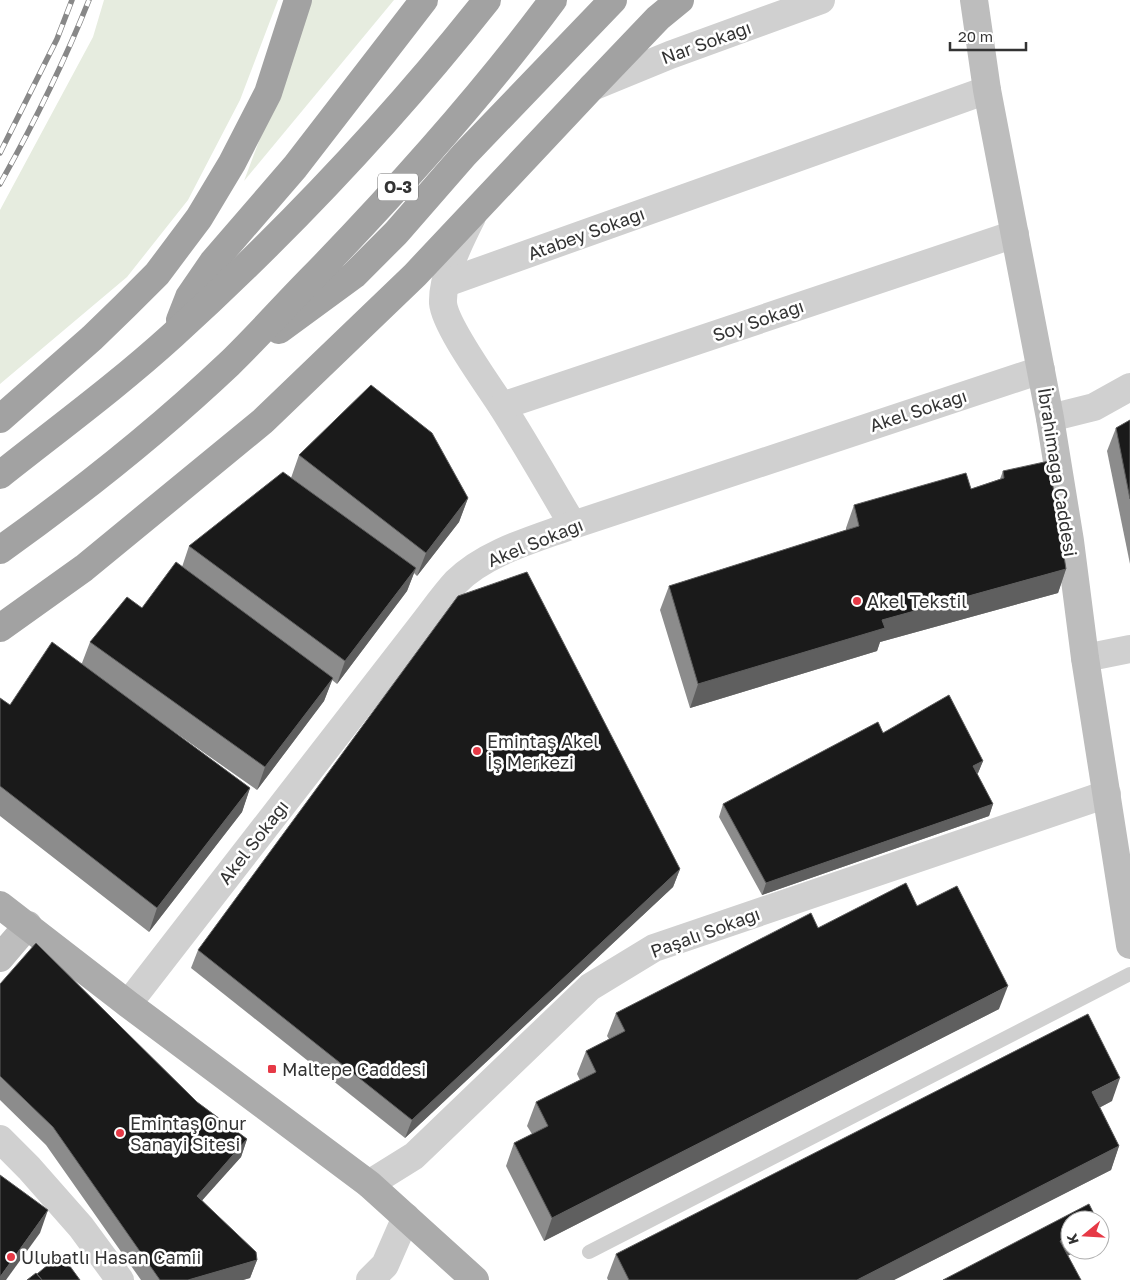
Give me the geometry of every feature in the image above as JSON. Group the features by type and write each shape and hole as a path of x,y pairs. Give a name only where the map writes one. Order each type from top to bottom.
{"highway":[{"path":"0,419 132,300 157,274 199,218 232,162 268,92 298,0"},
{"path":"172,336 189,297 213,262 295,167 424,0"},
{"path":"0,475 172,336 288,226 442,57 487,0"},
{"name":"O-3","path":"0,550 56,510 125,455 230,363 370,218 456,122 553,0"},
{"path":"230,363 302,314 354,275 396,233 464,155 613,0"},
{"path":"0,628 84,568 263,421 414,275 658,18 680,0"}],"main road":[{"name":"İbrahimağa Caddesi","path":"974,0 988,90 1050,418 1130,945"},
{"path":"0,905 128,1004 369,1184 475,1280"},
{"path":"0,958 28,926"}],"street":[{"name":"Nar Sokağı","path":"592,87 634,68 821,0"},
{"name":"Atabey Sokağı","path":"446,283 988,90"},
{"path":"473,213 455,254 446,283 443,304 451,327 502,406 573,525"},
{"name":"Soy Sokağı","path":"502,406 1015,234"},
{"name":"Akel Sokağı","path":"128,1004 457,581 486,560 526,542 573,525 1041,370"},
{"path":"1050,418 1094,407 1130,387"},
{"path":"1085,658 1130,649"},
{"name":"Paşalı Sokağı","path":"369,1184 414,1156 590,987 654,948 1107,794"},
{"path":"0,1139 29,1168 81,1227 120,1280"},
{"path":"370,1280 385,1265 406,1217"}],"lane":[{"path":"589,1252 1130,974"}],"shaded area":[{"path":"104,0 278,0 240,100 188,200 127,277 0,384 0,210 93,37"},
{"path":"312,0 394,0 244,181"}],"building":[{"path":"371,385 432,433 468,498 426,553 299,455"},
{"path":"1130,420 1130,499 1116,428"},
{"name":"Akel Tekstil","path":"1049,461 1066,569 882,620 885,628 698,684 669,586 859,526 854,505 966,473 971,489 1004,478 1003,471"},
{"path":"283,472 416,568 345,661 189,546"},
{"path":"176,562 333,678 265,767 90,642 127,597 142,608"},
{"name":"Emintaş Akel İş Merkezi","path":"527,572 680,869 412,1120 198,950 458,596"},
{"path":"52,642 250,788 157,908 0,786 0,698 10,705"},
{"path":"949,695 983,761 973,766 993,804 766,883 723,804 878,722 883,733"},
{"path":"906,883 917,906 957,886 1008,986 552,1218 514,1143 548,1126 536,1102 596,1072 586,1051 625,1031 616,1013 811,913 818,928"},
{"name":"Emintaş Onur Sanayi Sitesi","path":"36,943 197,1102 247,1139 197,1196 256,1252 257,1260 188,1280 160,1280 53,1127 0,1076 0,984"},
{"path":"1088,1014 1120,1078 1092,1092 1119,1146 857,1280 629,1280 616,1254"},
{"path":"0,1175 48,1210 0,1277"},
{"path":"1089,1204 1092,1210 1077,1210"},
{"path":"1060,1219 1060,1260 1070,1260 1081,1280 943,1280"},
{"path":"61,1254 80,1280 42,1280 37,1274"},
{"path":"36,1273 42,1280 27,1280"}],"railway":[{"path":"0,153 57,39 72,0"},
{"path":"0,184 48,94 89,0"}],"place":[{"name":"Akel Tekstil","path":"857,601"},
{"name":"Emintaş Akel İş Merkezi","path":"477,751"},
{"name":"Maltepe Caddesi","path":"272,1069"},
{"name":"Emintaş Onur Sanayi Sitesi","path":"120,1133"},
{"name":"Ulubatlı Hasan Camii","path":"11,1257"}]}
